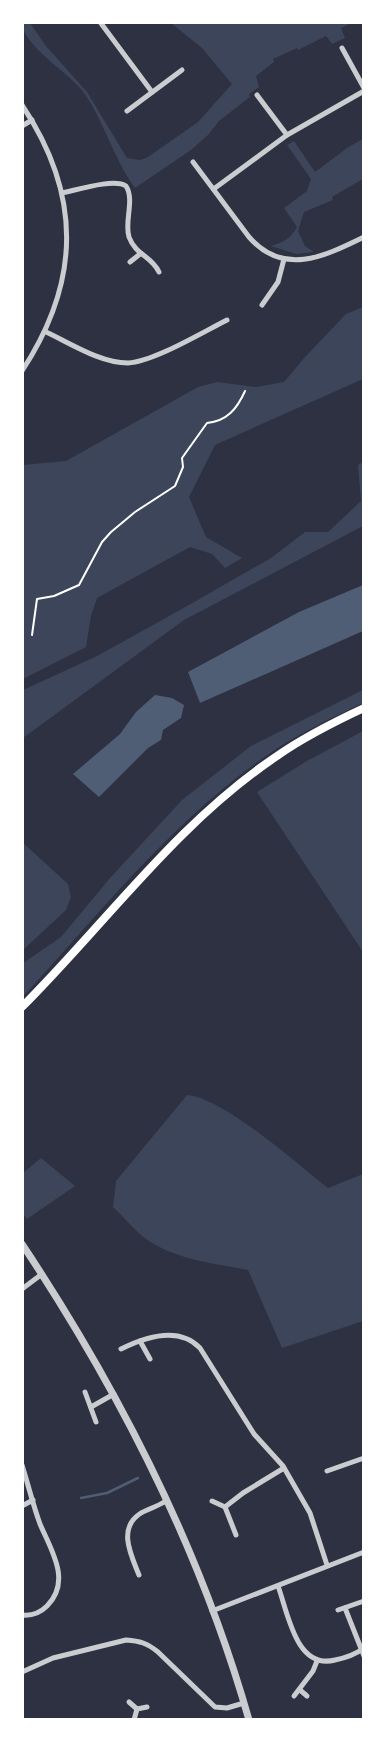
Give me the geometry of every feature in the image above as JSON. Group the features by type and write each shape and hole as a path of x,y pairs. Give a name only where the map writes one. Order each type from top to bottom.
{"main road":[{"path":"22,1007 135,884 210,809 276,756 313,734 364,708"}],"street":[{"path":"100,22 152,92"},
{"path":"214,188 287,135 364,90 342,48"},
{"path":"127,111 182,70"},
{"path":"257,95 287,135"},
{"path":"22,105 53,161 62,193 66,218 65,262 58,300 46,332 22,371"},
{"path":"22,126 32,120"},
{"path":"193,162 257,245 284,259 298,261 316,258 364,237"},
{"path":"62,193 109,184 124,184 129,192 129,235 140,254 155,262 159,272"},
{"path":"130,262 140,254"},
{"path":"262,306 278,282 284,259"},
{"path":"46,332 107,359 128,363 146,359 227,320"},
{"path":"22,1244 114,1394 166,1501 212,1611 244,1703 248,1720"},
{"path":"22,1289 42,1274"},
{"path":"121,1350 140,1341 173,1335 182,1336 196,1344 254,1434 284,1468 308,1509 327,1565"},
{"path":"140,1341 150,1359"},
{"path":"85,1392 96,1422"},
{"path":"90,1407 114,1394"},
{"path":"327,1470 364,1458"},
{"path":"22,1465 40,1524 57,1560 58,1588 52,1600 43,1610 35,1614 22,1615"},
{"path":"225,1507 247,1490 284,1468"},
{"path":"22,1506 33,1500"},
{"path":"139,1574 127,1540 129,1526 139,1514 166,1501"},
{"path":"212,1501 225,1507 236,1536"},
{"path":"212,1611 364,1552"},
{"path":"278,1586 298,1641 304,1651 317,1661 327,1662 341,1659 363,1651 345,1608"},
{"path":"338,1610 364,1601"},
{"path":"22,1672 53,1658 126,1640 138,1640 158,1652 214,1707 227,1708 244,1703"},
{"path":"294,1696 300,1690 317,1661"},
{"path":"300,1690 308,1696"},
{"path":"129,1702 137,1709 147,1708"},
{"path":"134,1720 137,1709"}],"path":[{"path":"32,635 37,599 54,596 79,585 102,542 135,512 175,486 183,467 182,458 187,449 197,440 207,423 225,419 238,407 245,391"}],"shaded area":[{"path":"22,23 30,23 46,46 87,92 127,158 140,160 148,157 198,122 232,84 202,48 171,23 352,23 341,28 345,38 332,44 326,36 298,50 297,48 273,59 274,62 256,76 259,87 249,94 250,97 219,121 208,135 191,150 135,188 82,90 38,49 24,31"},
{"path":"363,139 363,179 332,197 333,200 304,212 298,231 305,246 314,252 296,254 271,246 287,239 297,227 284,208 307,191 311,179 287,145 294,141 315,172 347,148"},
{"path":"363,307 363,379 215,445 189,497 206,537 242,558 225,568 212,554 190,547 97,598 91,616 86,647 23,679 23,465 66,461 198,387 217,382 256,387 284,382 346,314"},
{"path":"363,462 363,526 184,620 23,738 23,690 97,656 180,610 271,558 305,532 328,532 361,501 358,465"},
{"path":"363,585 363,631 200,703 188,672 299,612"},
{"path":"363,690 363,703 306,731 273,751 204,805 141,866 23,997 23,963 61,937 110,878 182,800 251,746"},
{"path":"155,695 172,698 184,705 181,718 163,730 161,740 148,748 99,797 73,774 120,734 136,712"},
{"path":"363,731 363,952 257,792 307,761"},
{"path":"22,842 68,884 71,897 66,910 23,950"},
{"path":"187,1095 220,1107 239,1119 279,1148 328,1188 363,1174 363,1321 282,1348 248,1270 195,1260 170,1252 146,1239 113,1207 116,1181"},
{"path":"41,1158 75,1186 27,1219 23,1214 23,1173"}],"waterway":[{"path":"81,1498 107,1493 138,1478"}]}
